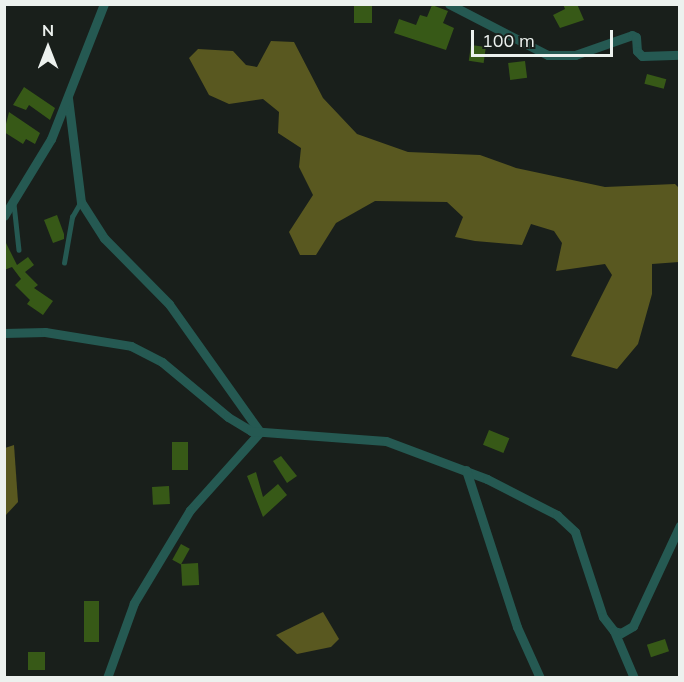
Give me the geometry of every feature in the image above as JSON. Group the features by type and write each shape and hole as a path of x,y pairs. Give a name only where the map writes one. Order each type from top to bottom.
{"street":[{"path":"4,216 36,169 68,98 104,4"},
{"path":"449,4 548,55 575,55 632,35 636,37 637,51 642,56 680,55"},
{"path":"68,98 81,202 104,238 169,304 260,432"},
{"path":"4,333 45,332 131,346 162,362 236,423 260,432 386,441 466,470 550,511 575,532 603,617 614,632 634,678"},
{"path":"107,678 134,603 190,510 260,432"},
{"path":"466,470 517,627 540,678"},
{"path":"614,632 621,633 633,626 680,525"},
{"path":"114,658 114,678"}],"lane":[{"path":"64,263 72,217 81,202"},
{"path":"14,204 19,250"}],"shaded area":[{"path":"271,41 294,42 323,98 357,134 408,152 480,155 516,168 605,187 675,184 679,188 679,262 652,264 652,294 638,344 617,369 571,356 612,275 605,264 556,271 562,243 554,231 531,224 522,245 475,241 455,237 463,217 447,202 375,201 336,223 316,255 300,255 289,232 313,195 299,167 301,148 278,133 279,112 263,99 229,104 209,95 189,58 198,49 233,51 246,65 257,67"},
{"path":"14,445 18,502 5,516 5,448"},
{"path":"323,612 339,639 331,647 297,654 276,635"}],"building":[{"path":"563,4 577,4 584,20 560,28 553,15 565,9"},
{"path":"354,5 372,5 372,23 354,23"},
{"path":"432,5 448,11 443,23 454,28 446,50 394,33 399,19 416,25 420,15 427,17"},
{"path":"471,45 486,47 484,63 469,61"},
{"path":"525,61 527,78 510,80 508,63"},
{"path":"647,74 666,79 664,89 644,84"},
{"path":"24,87 55,108 50,120 29,105 26,110 13,105"},
{"path":"9,112 40,133 35,144 26,139 23,144 4,132"},
{"path":"57,215 64,239 53,243 44,220"},
{"path":"4,239 17,265 28,257 34,265 25,272 38,285 34,288 53,301 43,315 27,304 30,300 15,285 21,279 12,267 4,270"},
{"path":"489,430 509,438 503,453 483,445"},
{"path":"172,442 188,442 188,470 172,470"},
{"path":"281,456 297,476 287,483 273,461"},
{"path":"256,472 263,497 278,484 287,495 263,517 247,476"},
{"path":"169,486 170,504 153,505 152,487"},
{"path":"181,544 190,549 181,565 172,560"},
{"path":"198,563 199,585 182,586 181,564"},
{"path":"84,601 99,601 99,642 84,642"},
{"path":"665,639 669,651 651,657 647,645"},
{"path":"28,652 45,652 45,670 28,670"}]}
